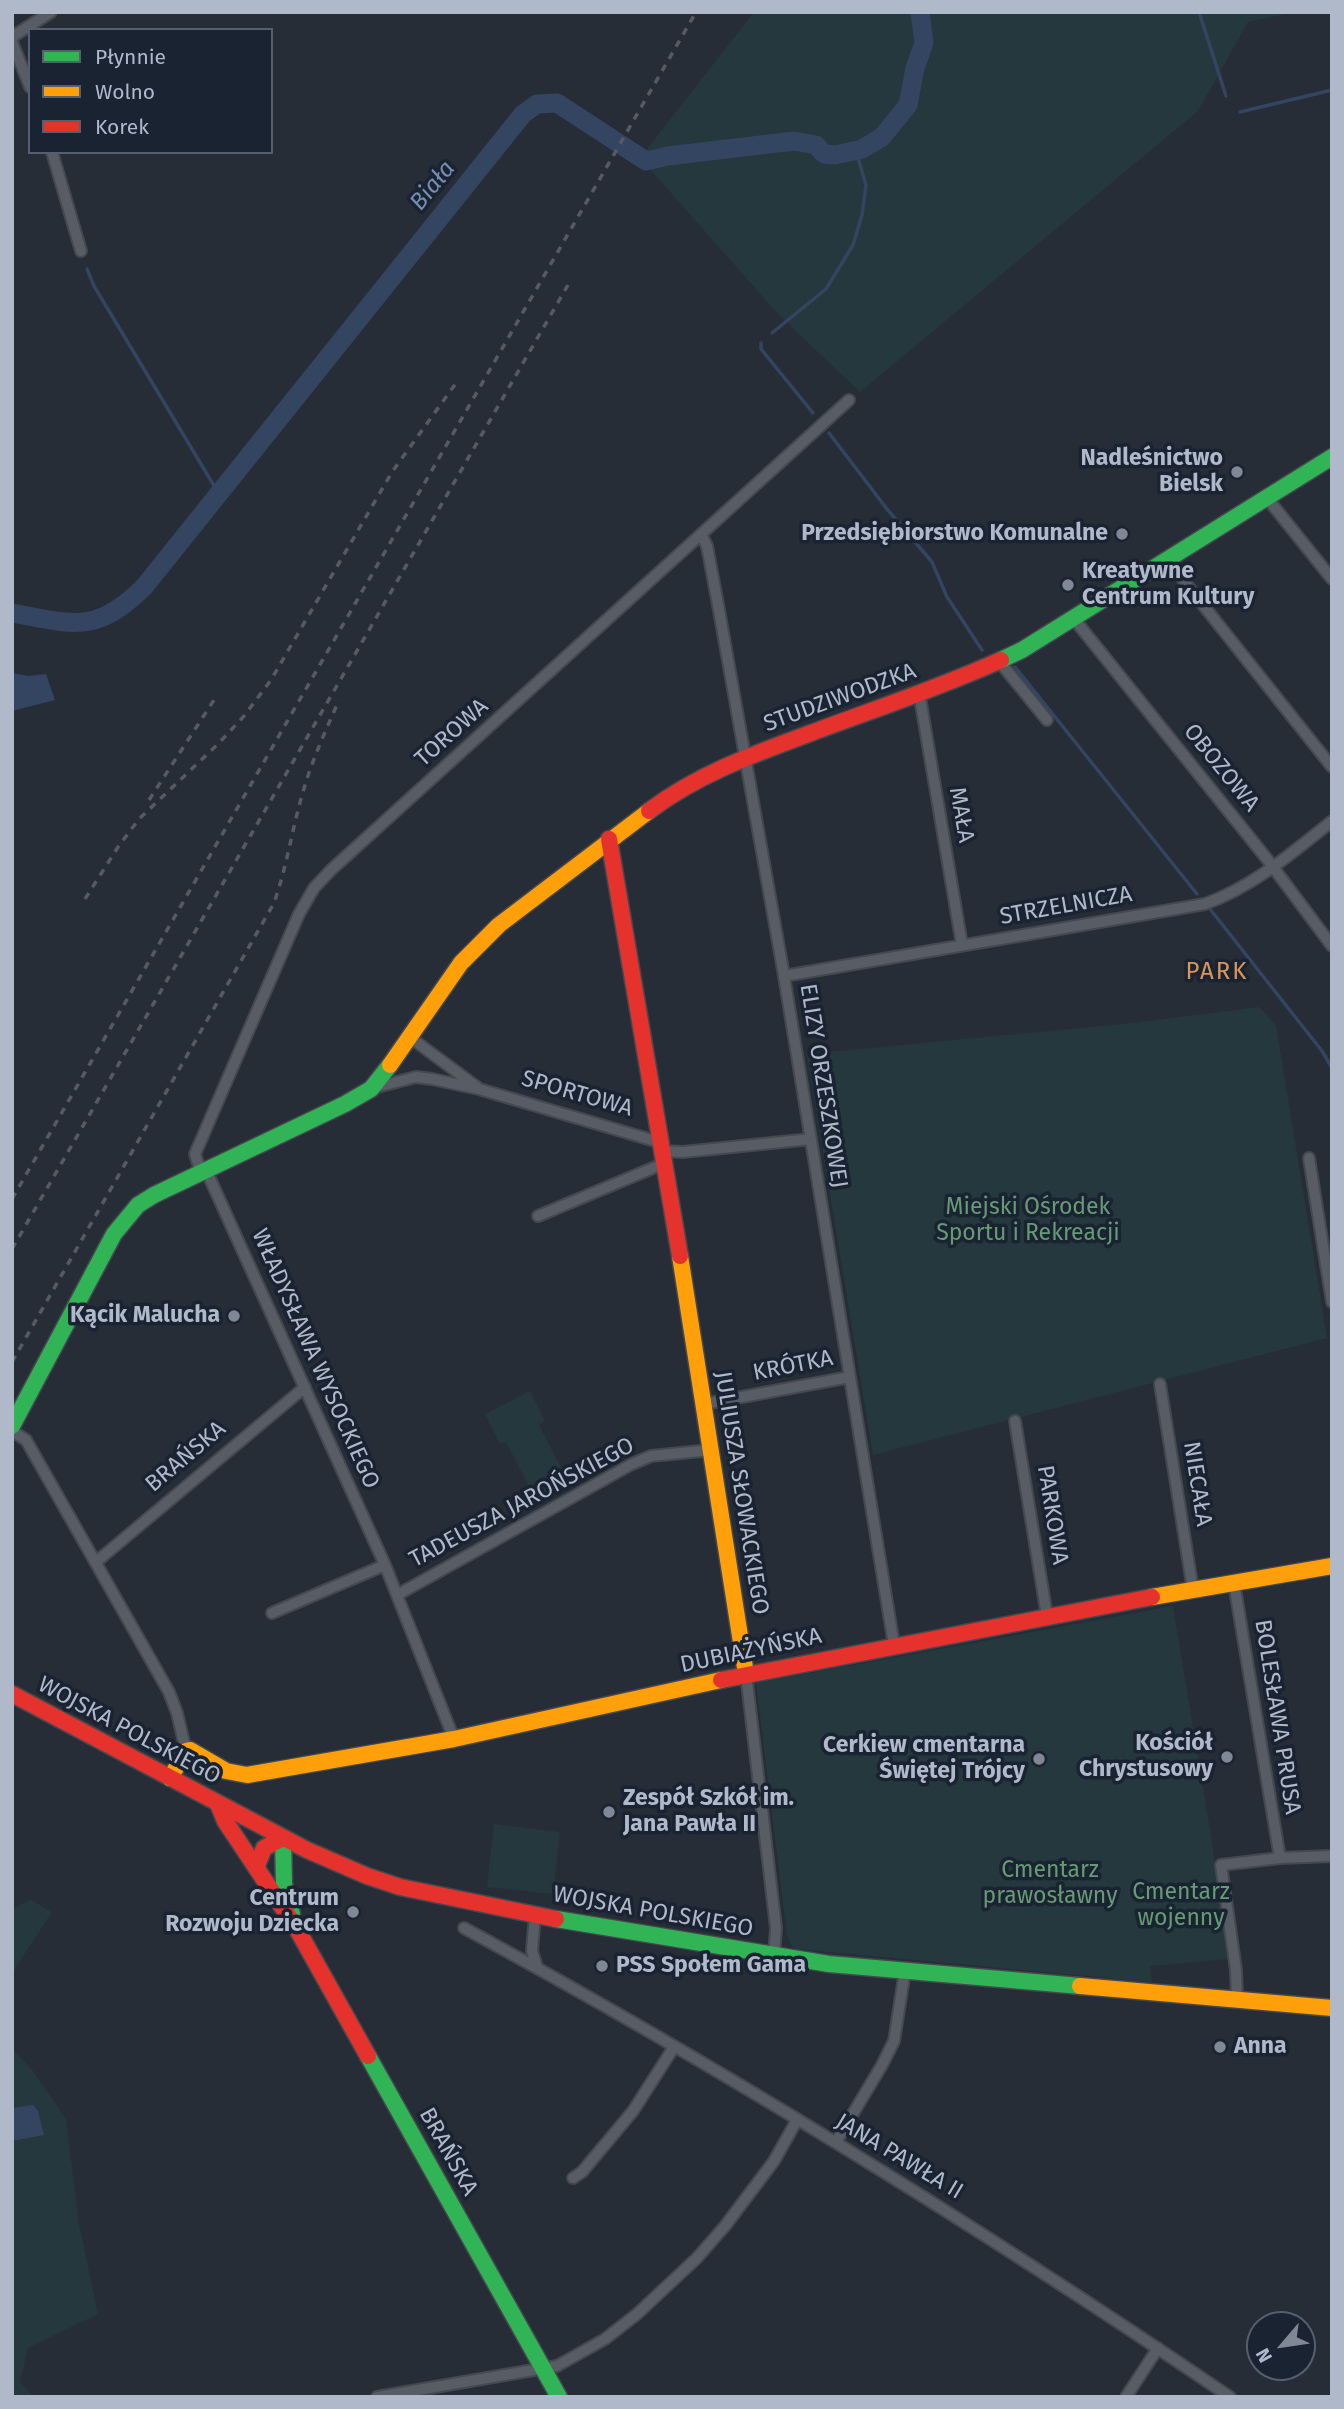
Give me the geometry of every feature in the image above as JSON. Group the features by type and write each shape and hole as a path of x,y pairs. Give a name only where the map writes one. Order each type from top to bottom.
{"street":[{"path":"29,28 51,12"},
{"path":"28,29 12,40 28,81"},
{"path":"53,154 81,251"},
{"name":"TOROWA","path":"203,1171 195,1154 299,914 314,888 849,400"},
{"name":"STUDZIWODZKA","path":"411,1038 461,963 479,943 609,839 690,783 745,757 999,661 1074,619 1332,457"},
{"path":"1267,498 1332,579"},
{"name":"ELIZY ORZESZKOWEJ","path":"702,536 707,546 784,976 894,1645"},
{"path":"1168,561 1332,767"},
{"name":"OBOZOWA","path":"1074,619 1274,868 1332,946"},
{"path":"999,661 1047,720"},
{"name":"MAŁA","path":"919,692 962,945"},
{"name":"STRZELNICZA","path":"784,976 1205,904 1226,896 1274,868 1332,821"},
{"name":"JULIUSZA SŁOWACKIEGO","path":"609,839 664,1152 746,1674 776,1928 774,1956"},
{"name":"SPORTOWA","path":"370,1089 411,1038 480,1089"},
{"name":"SPORTOWA","path":"12,1426 114,1234 138,1205 345,1104 370,1089 416,1077 480,1089 664,1152 811,1139"},
{"path":"538,1216 664,1152"},
{"path":"1309,1157 1332,1302"},
{"name":"WŁADYSŁAWA WYSOCKIEGO","path":"203,1171 385,1565 454,1739"},
{"name":"KRÓTKA","path":"704,1404 850,1377"},
{"name":"NIECAŁA","path":"1160,1384 1193,1590"},
{"name":"BRAŃSKA","path":"96,1562 305,1387"},
{"name":"PARKOWA","path":"1015,1421 1047,1616"},
{"path":"12,1431 26,1440 169,1692 186,1751 170,1778"},
{"name":"TADEUSZA JAROŃSKIEGO","path":"397,1595 632,1464 652,1456 711,1450"},
{"path":"272,1614 385,1565"},
{"name":"DUBIAŻYŃSKA","path":"186,1751 190,1750 226,1771 247,1775 454,1739 746,1674 894,1645 1332,1566"},
{"name":"BOLESŁAWA PRUSA","path":"1234,1583 1280,1858"},
{"name":"WOJSKA POLSKIEGO","path":"12,1694 307,1850 346,1868 400,1887 535,1915 829,1964 1332,2008"},
{"name":"BRAŃSKA","path":"218,1804 225,1821 297,1929 559,2397"},
{"path":"256,1868 262,1850 283,1838"},
{"name":"BRAŃSKA","path":"283,1838 284,1884 297,1929"},
{"path":"285,1865 307,1850"},
{"path":"1237,2000 1236,1970 1221,1865 1280,1858 1332,1856"},
{"path":"535,1915 532,1951 537,1967"},
{"name":"JANA PAWŁA II","path":"464,1928 537,1967 836,2142 983,2233 1230,2397"},
{"path":"836,2142 894,2041 905,1971"},
{"path":"573,2178 582,2172 633,2111 674,2047"},
{"path":"377,2397 557,2367 605,2339 637,2314 697,2258 725,2226 774,2161 797,2119"},
{"path":"1126,2397 1158,2348"}],"green space":[{"path":"754,12 1296,12 1248,22 1198,111 860,392 779,315 640,158"},
{"name":"Miejski Ośrodek Sportu i Rekreacji","path":"1259,1007 1276,1025 1327,1338 873,1455 807,1054 1133,1023"},
{"path":"530,1391 545,1421 539,1425 571,1487 538,1504 506,1442 500,1444 485,1414"},
{"path":"1173,1606 1212,1842 1228,1959 1150,1966 1152,1982 796,1949 792,1946 787,1936 756,1683"},
{"path":"494,1824 560,1832 553,1894 487,1887"},
{"path":"31,1900 52,1912 12,1977 12,1909"},
{"path":"12,2048 33,2071 66,2119 79,2224 98,2314 28,2348 20,2382 34,2397 12,2397"}],"water":[{"path":"12,673 29,676 46,674 55,700 12,711"},
{"path":"33,2105 38,2111 44,2135 12,2141 12,2108"}],"waterway":[{"name":"Biała","path":"12,613 83,622 111,613 144,587 523,114 537,104 557,103 646,161 794,141 816,145 824,154 835,155 862,149 882,137 908,105 915,68 924,43 920,12"},
{"path":"1199,12 1226,96"},
{"path":"1240,112 1332,90"},
{"path":"772,333 826,289 853,245 862,215 866,185 856,151"},
{"path":"87,269 94,286 219,494"},
{"path":"761,343 761,349 813,413"},
{"path":"829,433 932,562 947,597 982,650"},
{"path":"1015,667 1197,894"},
{"path":"1210,909 1322,1051 1332,1068"}],"railway":[{"path":"12,1199 696,12"},
{"path":"12,1249 568,285"},
{"path":"85,899 139,819 218,744 244,716 271,680 392,472 459,379"},
{"path":"149,800 214,700"},
{"path":"12,1362 274,903 307,780 339,700"}],"traffic: fast":[{"path":"1001,660 1022,650 1332,457"},
{"path":"12,1426 114,1234 138,1205 345,1104 371,1089 390,1065"},
{"path":"283,1838 284,1884 292,1914"},
{"path":"556,1919 829,1964 1080,1986"},
{"path":"368,2056 559,2397"}],"traffic: slow":[{"path":"390,1065 461,963 499,925 649,811"},
{"path":"680,1256 746,1674"},
{"path":"1152,1597 1332,1566"},
{"path":"170,1778 186,1751 190,1750 226,1771 247,1775 454,1739 721,1680"},
{"path":"1080,1986 1332,2008"}],"traffic: jam":[{"path":"649,811 687,786 748,757 1001,660"},
{"path":"609,839 680,1256"},
{"path":"721,1680 1152,1597"},
{"path":"12,1694 307,1850 367,1876 400,1887 556,1919"},
{"path":"218,1804 225,1821 297,1929 368,2056"},
{"path":"256,1868 264,1848 283,1838"}],"place":[{"name":"Nadleśnictwo Bielsk","path":"1237,472"},
{"name":"Przedsiębiorstwo Komunalne","path":"1122,534"},
{"name":"Kreatywne Centrum Kultury","path":"1068,585"},
{"name":"Kącik Malucha","path":"234,1316"},
{"name":"Kościół Chrystusowy","path":"1227,1757"},
{"name":"Cerkiew cmentarna Świętej Trójcy","path":"1039,1759"},
{"name":"Zespół Szkół im. Jana Pawła II","path":"609,1812"},
{"name":"Centrum Rozwoju Dziecka","path":"353,1912"},
{"name":"PSS Społem Gama","path":"602,1966"},
{"name":"Anna","path":"1220,2047"}],"district":[{"name":"PARK","path":"1217,972"}],"park label":[{"name":"Cmentarz prawosławny","path":"1050,1884"},
{"name":"Cmentarz wojenny","path":"1181,1906"}]}
